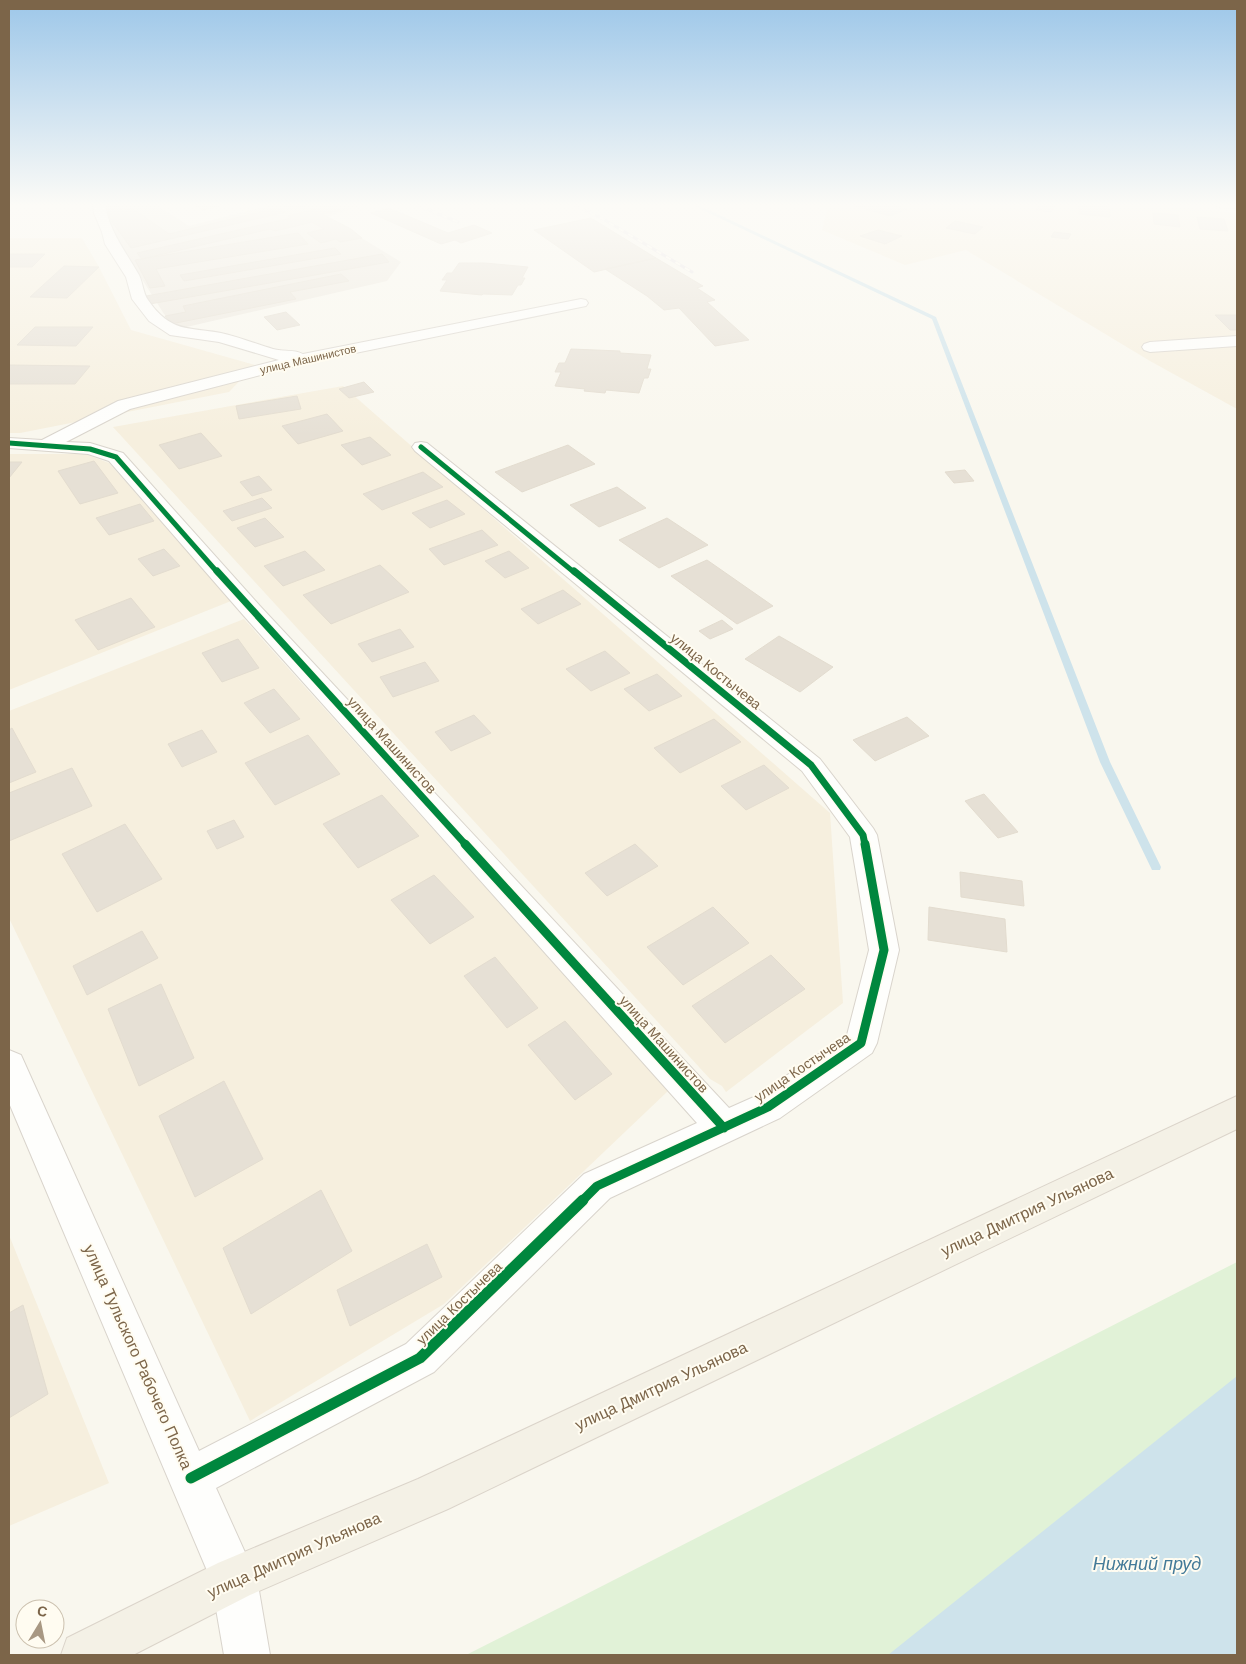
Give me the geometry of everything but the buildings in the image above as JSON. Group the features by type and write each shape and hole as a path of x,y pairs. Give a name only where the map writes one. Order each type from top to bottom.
{"main road":[{"name":"улица Дмитрия Ульянова","path":"84,1655 234,1579 433,1494 1237,1112"}],"street":[{"path":"134,281 139,299 154,318 176,332 221,338 275,355 310,357"},
{"name":"улица Машинистов","path":"44,446 124,405 310,357 581,303"},
{"path":"1150,347 1237,341"},
{"name":"улица Машинистов","path":"9,443 90,449 116,457 259,618 724,1128"},
{"name":"улица Костычева","path":"191,1478 420,1358 597,1186 768,1107 861,1043 884,950 863,835 811,765 421,447"},
{"name":"улица Тульского Рабочего Полка","path":"9,1065 234,1579 247,1655"}],"shaded area":[{"path":"9,281 106,281 131,330 255,365 229,392 20,433 9,433"},
{"path":"143,281 387,281 182,328 164,314"},
{"path":"1017,281 1237,281 1237,409 1150,361"},
{"path":"343,386 830,813 843,1003 726,1092 722,1086 710,1079 113,427"},
{"path":"9,454 85,454 109,463 231,601 9,690"},
{"path":"244,619 668,1091 444,1304 250,1421 9,918 9,711"},
{"path":"9,1235 109,1483 9,1526"}],"green space":[{"path":"1237,1262 1237,1655 466,1655 563,1606"}],"water":[{"name":"Нижний пруд","path":"1237,1376 1237,1655 888,1655"}],"waterway":[{"path":"855,281 934,318 1105,762 1156,867"}],"cycle path":[{"path":"9,443 90,449 116,457 252,611 724,1128"},
{"path":"191,1478 420,1358 597,1186 768,1107 861,1043 884,950 863,835 811,765 421,447"}]}
